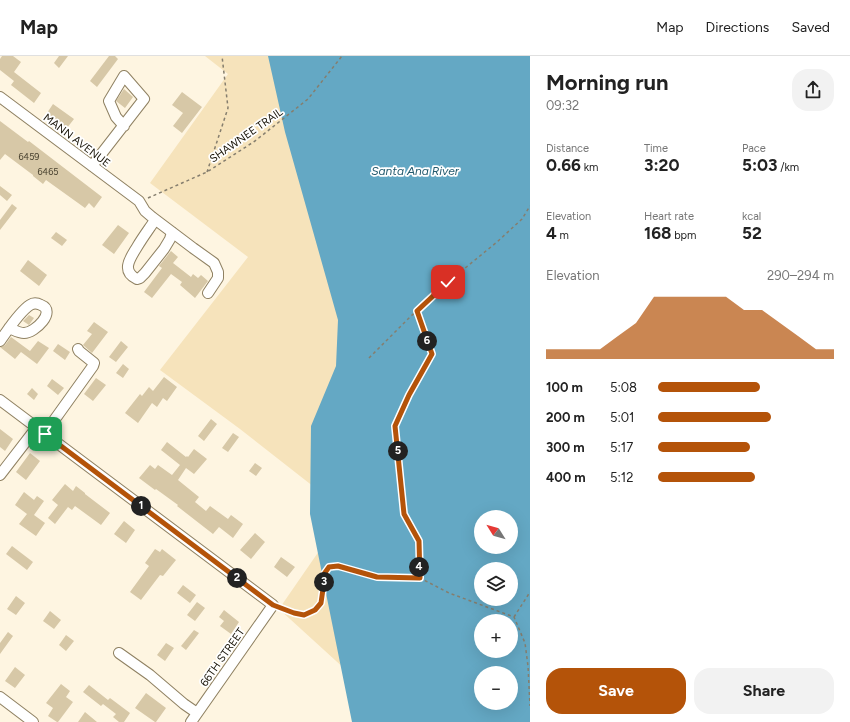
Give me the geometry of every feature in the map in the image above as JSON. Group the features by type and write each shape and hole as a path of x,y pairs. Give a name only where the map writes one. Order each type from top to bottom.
{"street":[{"name":"MANN AVENUE","path":"0,97 139,202 145,211 155,220 214,263 218,272 218,278 208,293"},
{"path":"92,166 124,126"},
{"path":"155,220 130,257 128,266 129,272 133,277 137,279 140,278 145,273 164,249 172,232"},
{"path":"0,341 10,328"},
{"path":"0,475 41,430 93,366 94,364 88,357 78,349"},
{"path":"0,400 273,605"},
{"name":"66TH STREET","path":"191,722 273,605"},
{"path":"119,653 197,713"},
{"path":"0,697 33,722"}],"path":[{"path":"207,172 228,108 222,56"},
{"name":"SHAWNEE TRAIL","path":"139,202 207,172 255,141 308,99 342,56"},
{"path":"369,358 448,282 497,242 522,219 530,206"},
{"path":"417,311 432,354 409,395 395,426 404,514 419,541 420,578"},
{"path":"273,605 304,615 315,610 321,603 324,574 329,567 338,566 377,577 420,578 449,593 506,614"},
{"path":"516,614 530,592"},
{"path":"518,626 525,643 530,706"}],"shaded area":[{"name":"Santa Ana River","path":"205,56 530,56 530,722 403,722 279,609 346,512 240,429 160,370 248,257 150,183 228,74"}],"water":[{"name":"Santa Ana River","path":"268,56 530,56 530,722 352,722 310,514 311,426 336,366 338,320 285,132"}],"building":[{"path":"2,56 13,56 21,62 14,72 41,93 34,103 11,85 14,81 0,70 0,59"},
{"path":"59,56 68,56 59,68 54,63"},
{"path":"109,56 115,56 118,59 97,87 90,81"},
{"path":"124,89 133,97 125,108 116,101"},
{"path":"182,92 202,107 182,133 173,126 183,113 172,105"},
{"path":"53,104 74,119 67,128 47,113"},
{"path":"0,121 28,142 29,141 102,197 94,208 89,203 85,208 46,180 43,184 5,154 0,160"},
{"path":"0,186 12,195 7,201 0,195"},
{"path":"12,204 17,208 0,230 0,220"},
{"path":"118,225 129,233 114,254 102,245"},
{"path":"56,232 67,240 62,246 51,238"},
{"path":"171,251 178,257 173,263 191,277 193,274 198,278 201,275 208,281 195,298 180,285 182,282 171,274 152,298 144,292 162,268 159,266"},
{"path":"28,260 47,275 39,286 20,271"},
{"path":"29,315 34,318 29,325 23,321"},
{"path":"94,322 108,332 92,353 83,345 92,334 87,331"},
{"path":"11,337 30,351 38,341 49,348 37,364 21,352 15,359 0,347 5,345"},
{"path":"121,341 128,347 116,362 109,357"},
{"path":"58,344 70,352 65,360 53,351"},
{"path":"123,364 129,369 123,378 116,373"},
{"path":"164,377 177,387 167,401 163,398 157,407 152,403 138,423 125,413 140,394 142,396 149,387 153,391"},
{"path":"96,378 106,385 93,401 84,394"},
{"path":"52,379 64,388 58,395 47,386"},
{"path":"32,388 38,394 34,400 27,394"},
{"path":"211,419 217,424 204,441 198,436"},
{"path":"0,429 13,439 5,451 0,447"},
{"path":"233,433 239,437 228,452 222,448"},
{"path":"167,442 186,457 188,457 194,449 207,459 194,474 186,468 178,480 199,497 195,502 206,511 210,506 228,519 231,515 243,524 233,538 219,527 213,534 177,506 178,505 139,478 150,465 155,469 158,465 172,475 180,465 161,450"},
{"path":"30,453 40,461 26,480 16,472"},
{"path":"255,463 262,468 256,476 249,471"},
{"path":"65,484 73,491 76,486 110,513 101,525 75,506 72,510 68,507 55,524 48,518 58,505 52,500"},
{"path":"24,492 34,500 37,496 44,501 34,515 45,523 36,536 19,524 27,514 15,505"},
{"path":"124,521 135,530 126,543 114,534"},
{"path":"255,533 265,542 251,559 240,550"},
{"path":"12,546 33,562 27,570 6,554"},
{"path":"155,549 160,552 162,549 176,560 163,576 160,575 141,600 130,592 149,566 145,563"},
{"path":"281,557 295,567 287,577 274,567"},
{"path":"183,585 196,595 190,603 177,593"},
{"path":"16,596 25,603 16,615 7,609"},
{"path":"197,602 205,608 195,621 187,615"},
{"path":"224,610 239,622 231,634 220,626 224,621 219,617"},
{"path":"50,611 61,620 54,629 43,621"},
{"path":"194,630 199,633 186,650 181,646"},
{"path":"8,632 13,636 0,654 0,643"},
{"path":"66,635 74,641 66,651 59,645"},
{"path":"166,643 174,648 165,661 157,655"},
{"path":"15,667 25,675 15,688 5,681"},
{"path":"61,684 70,691 66,697 73,702 57,722 48,716 53,708 46,703"},
{"path":"89,685 108,700 110,698 130,713 124,722 119,722 113,717 116,714 103,704 101,706 83,692"},
{"path":"146,693 166,708 156,722 135,708"},
{"path":"85,712 97,722 78,722"}],"route":[{"path":"45,434 273,605 304,615 315,610 321,603 324,574 329,567 338,566 377,577 420,578 419,541 404,514 395,426 409,395 432,354 417,311 448,282"}]}
